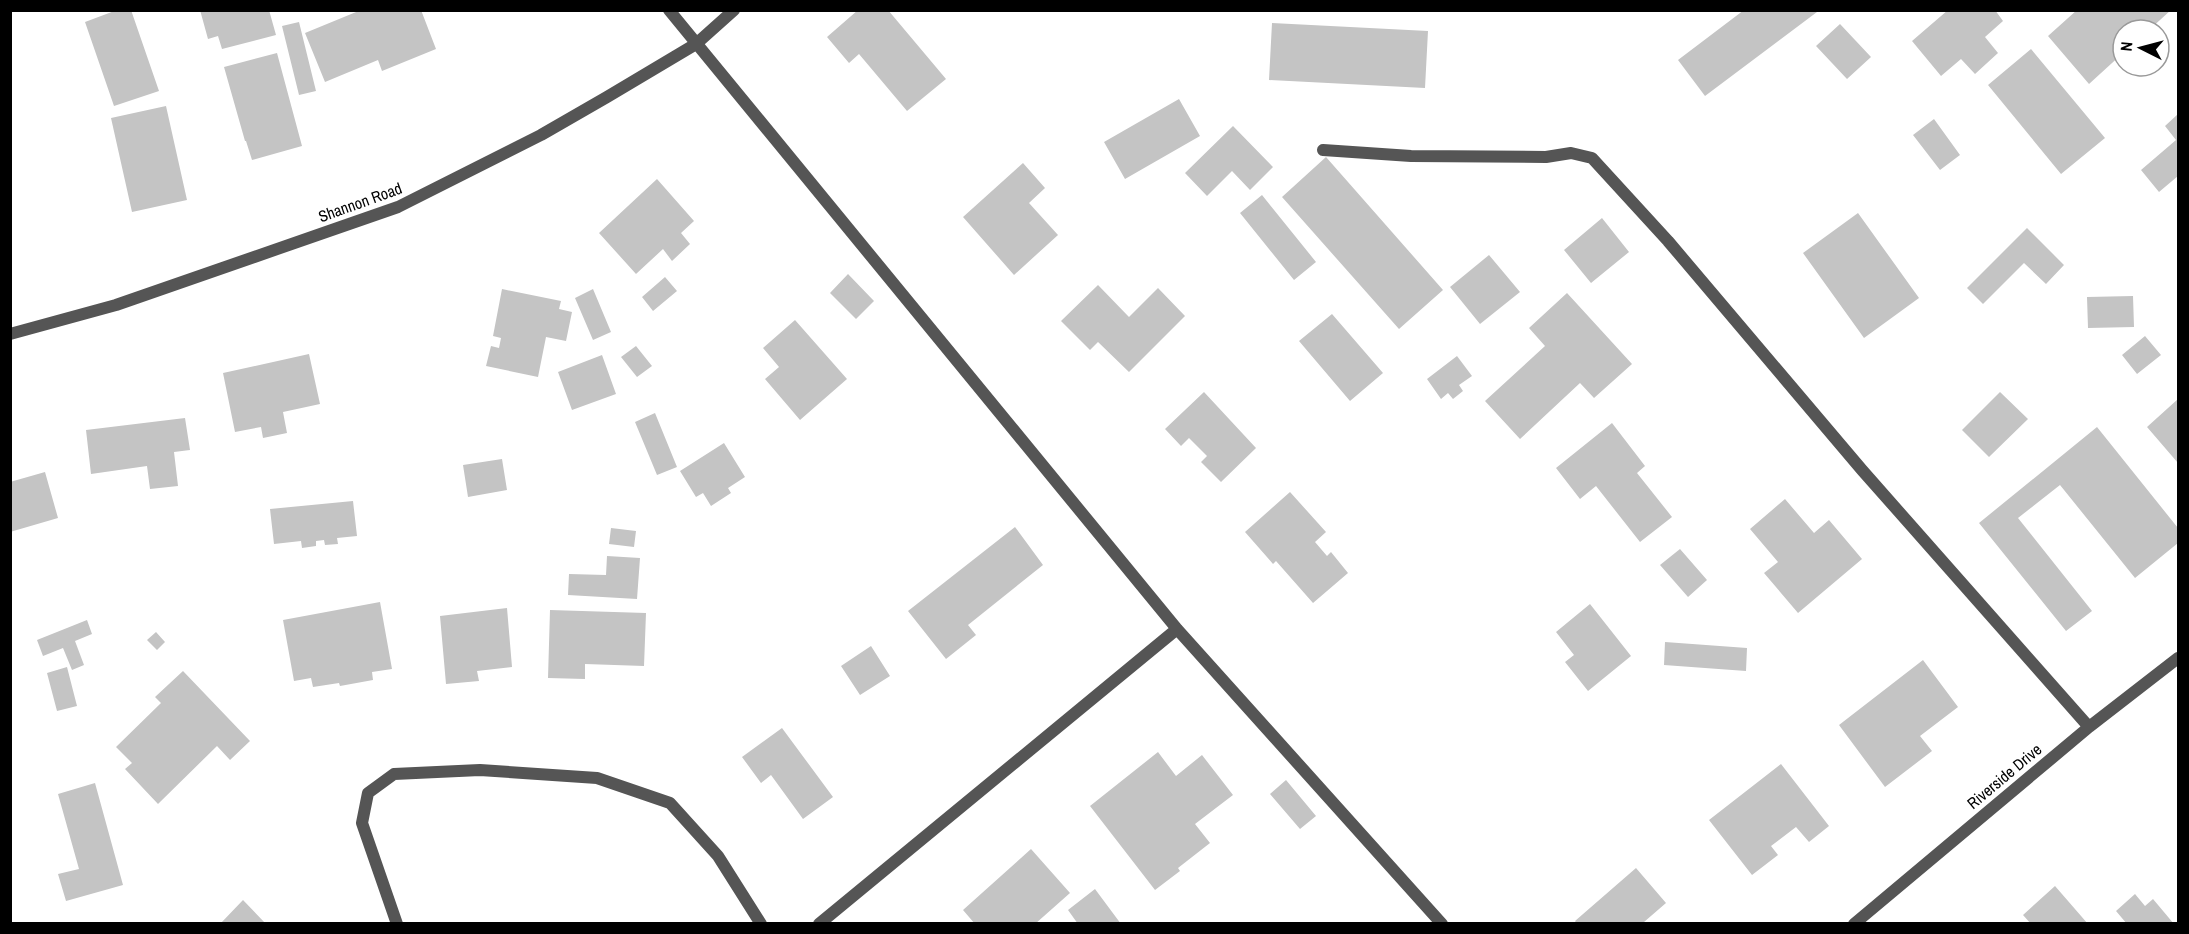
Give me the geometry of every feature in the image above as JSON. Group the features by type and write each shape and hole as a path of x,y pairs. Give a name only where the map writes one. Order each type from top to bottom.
{"street":[{"path":"669,10 1177,630 1442,924"},
{"name":"Shannon Road","path":"10,334 116,305 398,207 541,135 696,44 734,10"},
{"path":"1323,150 1422,156 1546,157 1571,153 1592,158 1668,241 1862,470 2089,727"},
{"path":"819,924 1177,630"},
{"name":"Riverside Drive","path":"1854,924 2089,727 2178,658"},
{"path":"397,924 362,823 368,793 394,774 480,770 597,778 670,803 718,856 761,924"}],"building":[{"path":"117,10 131,10 159,91 114,106 85,22"},
{"path":"200,10 269,10 276,35 222,49 218,36 208,39"},
{"path":"361,10 421,10 436,49 382,71 378,60 325,82 305,33"},
{"path":"858,10 888,10 946,79 907,111 859,54 849,63 827,37"},
{"path":"1744,10 1816,10 1817,12 1705,96 1678,60"},
{"path":"1948,10 1995,10 2003,21 1985,37 1998,53 1975,74 1961,59 1941,76 1912,41"},
{"path":"2077,10 2171,10 2162,18 2111,18 2111,64 2089,84 2048,36"},
{"path":"299,22 316,91 299,95 282,26"},
{"path":"1272,23 1428,31 1425,88 1269,80"},
{"path":"1840,24 1871,57 1847,79 1816,46"},
{"path":"2031,49 2105,138 2061,174 1988,85"},
{"path":"277,53 302,146 252,160 224,67"},
{"path":"1179,99 1200,136 1125,179 1104,142"},
{"path":"166,106 187,200 132,212 111,118"},
{"path":"2178,114 2178,176 2159,192 2141,170 2176,140 2165,126"},
{"path":"1934,119 1960,155 1940,170 1913,135"},
{"path":"1233,126 1273,167 1250,190 1232,171 1207,196 1185,173"},
{"path":"1326,157 1443,290 1399,329 1282,197"},
{"path":"1023,163 1045,188 1029,203 1058,235 1014,275 963,217"},
{"path":"657,179 694,221 681,233 690,244 672,261 663,249 636,274 599,233"},
{"path":"1262,195 1316,262 1294,280 1240,213"},
{"path":"1858,213 1919,298 1864,338 1803,253"},
{"path":"1602,218 1629,252 1591,283 1564,250"},
{"path":"2027,228 2064,265 2046,284 2024,263 1983,304 1967,288"},
{"path":"1489,255 1520,292 1480,324 1450,287"},
{"path":"848,274 874,301 856,319 830,293"},
{"path":"665,277 677,291 653,311 642,297"},
{"path":"1098,285 1129,317 1158,288 1185,316 1129,372 1098,342 1090,350 1061,321"},
{"path":"502,289 561,301 559,309 572,312 566,341 546,337 538,377 486,366 491,346 499,348 501,338 493,336"},
{"path":"593,289 611,332 593,340 575,298"},
{"path":"1567,293 1632,364 1594,398 1580,383 1520,439 1485,401 1545,346 1529,328"},
{"path":"2133,296 2134,327 2088,328 2087,297"},
{"path":"1332,314 1383,373 1350,401 1299,341"},
{"path":"795,320 847,379 800,420 765,379 779,367 763,348"},
{"path":"2145,336 2161,355 2137,374 2122,355"},
{"path":"636,346 652,366 637,377 621,357"},
{"path":"309,354 320,404 283,412 287,433 263,438 261,427 235,432 223,373"},
{"path":"602,355 616,394 572,410 558,372"},
{"path":"1457,356 1472,376 1459,385 1463,391 1453,399 1448,393 1441,399 1427,379"},
{"path":"1204,392 1256,448 1221,482 1201,462 1207,456 1189,438 1181,446 1165,429"},
{"path":"2000,392 2028,419 1989,457 1962,430"},
{"path":"2178,399 2178,463 2147,427"},
{"path":"655,413 677,467 657,475 635,422"},
{"path":"185,418 190,450 174,452 178,486 150,489 147,466 91,474 86,430"},
{"path":"1612,423 1645,466 1637,473 1672,517 1640,542 1596,486 1580,499 1556,468"},
{"path":"2097,427 2178,528 2178,543 2135,578 2060,485 2018,518 2092,611 2066,631 1979,523"},
{"path":"724,443 745,477 728,488 731,493 711,506 703,493 696,497 680,471"},
{"path":"502,459 507,490 468,497 463,465"},
{"path":"45,472 58,518 10,532 10,482"},
{"path":"1290,492 1326,532 1315,542 1327,556 1331,552 1348,573 1313,603 1276,561 1273,564 1245,532"},
{"path":"1785,499 1814,533 1829,520 1862,559 1798,613 1764,573 1778,562 1750,529"},
{"path":"353,501 357,536 337,538 338,544 325,545 324,540 316,541 316,546 302,548 301,541 274,544 270,509"},
{"path":"1015,527 1043,565 968,625 976,635 946,659 908,611"},
{"path":"611,528 636,531 634,547 609,544"},
{"path":"1680,549 1707,580 1688,597 1660,565"},
{"path":"607,556 640,558 637,599 568,595 569,574 606,575"},
{"path":"380,602 392,669 372,672 373,680 340,686 339,683 313,687 311,678 294,681 283,620"},
{"path":"1590,604 1631,656 1588,691 1565,662 1574,655 1556,632"},
{"path":"507,608 512,667 477,671 479,681 446,684 440,616"},
{"path":"550,610 646,613 644,666 585,664 585,679 548,678"},
{"path":"87,620 92,634 75,641 84,665 72,670 63,648 43,656 37,640"},
{"path":"156,632 165,642 157,650 147,640"},
{"path":"1665,642 1747,648 1746,671 1664,665"},
{"path":"871,646 890,676 860,695 841,666"},
{"path":"1923,660 1958,707 1920,736 1932,751 1885,787 1839,725"},
{"path":"67,667 77,706 57,711 47,673"},
{"path":"183,671 250,741 230,760 217,746 158,804 125,769 132,763 116,747 161,703 155,697"},
{"path":"782,728 833,797 803,819 771,775 761,783 742,757"},
{"path":"1158,752 1176,776 1202,755 1233,795 1195,824 1210,843 1155,890 1090,806"},
{"path":"1781,764 1829,826 1809,842 1796,827 1771,846 1778,855 1752,875 1709,820"},
{"path":"1286,780 1316,816 1300,829 1270,794"},
{"path":"95,783 123,885 66,901 58,874 79,869 58,794"},
{"path":"1031,849 1070,893 1035,924 975,924 963,910"},
{"path":"1636,868 1666,903 1644,922 1646,924 1577,924 1575,921"},
{"path":"2055,886 2088,924 2031,924 2023,915"},
{"path":"1095,889 1121,924 1078,924 1068,910"},
{"path":"2135,894 2145,906 2153,899 2174,924 2127,924 2116,911"},
{"path":"243,900 266,924 220,924"}]}
